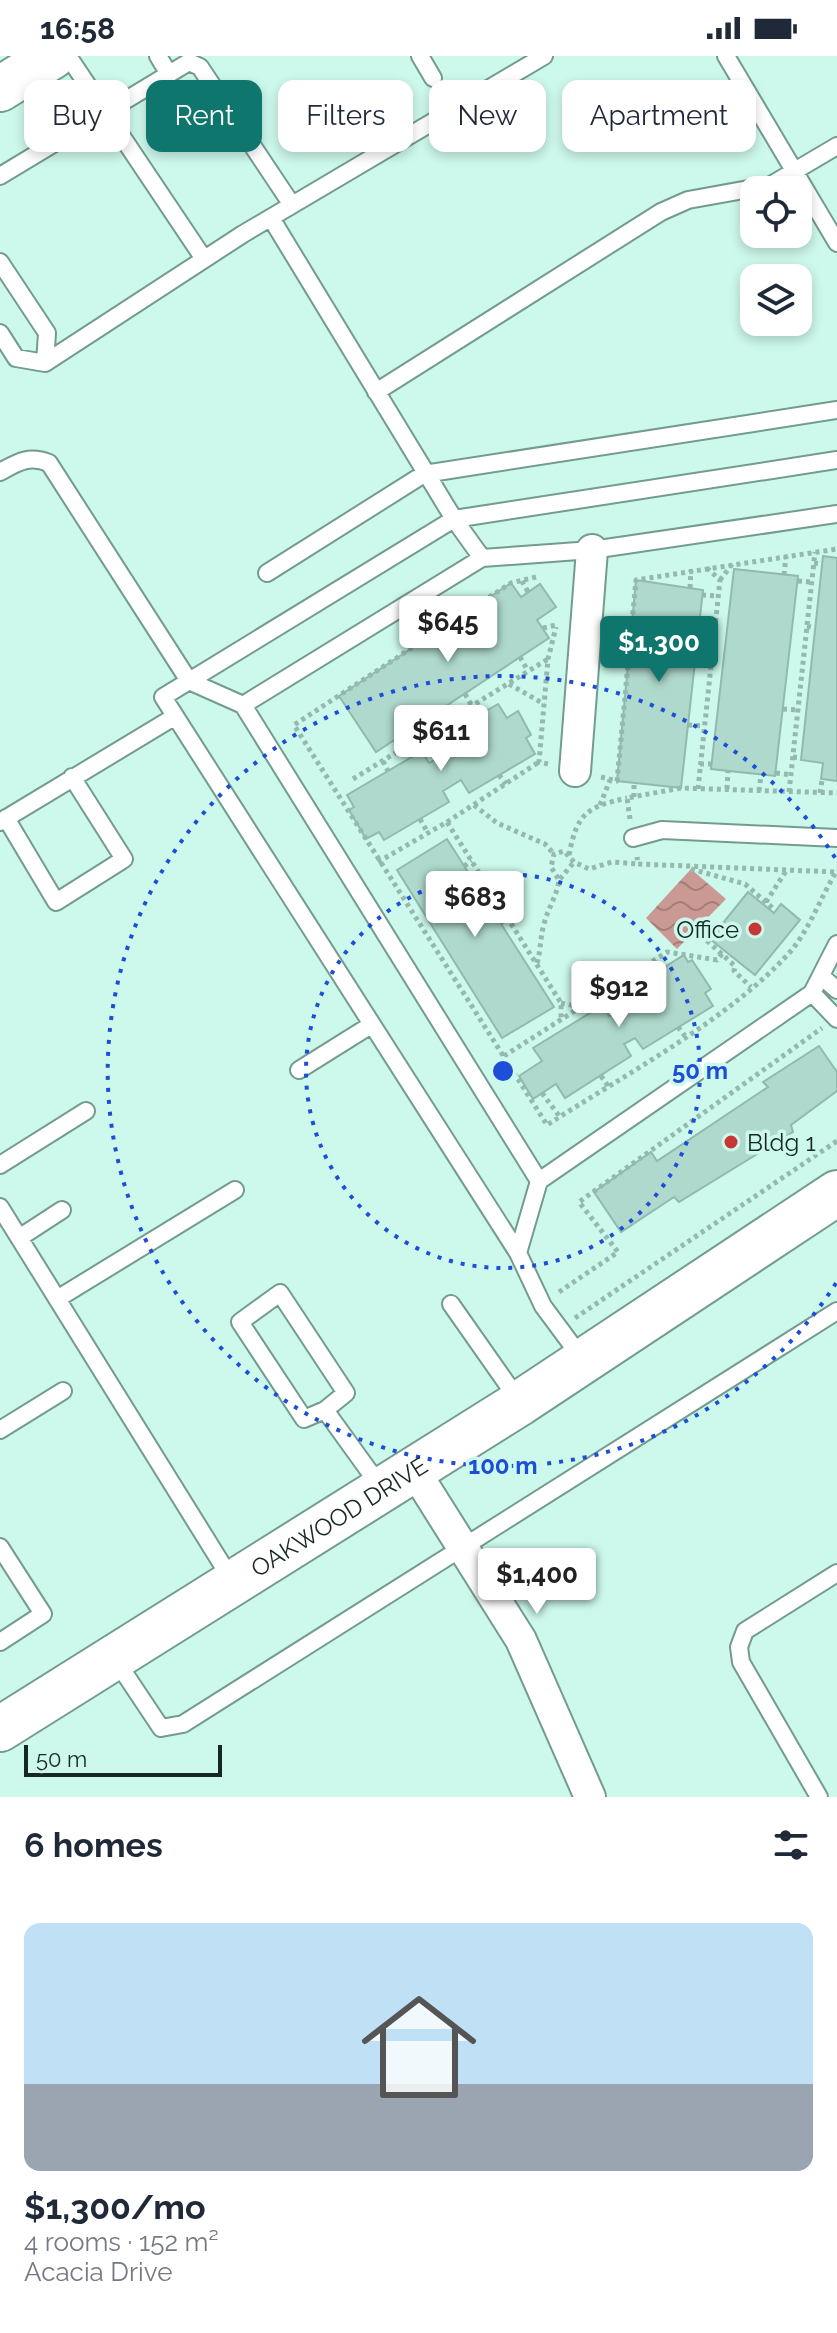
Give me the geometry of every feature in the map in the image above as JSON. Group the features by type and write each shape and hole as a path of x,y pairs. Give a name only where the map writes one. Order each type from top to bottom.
{"street":[{"path":"0,89 53,56"},
{"path":"575,771 592,550"},
{"name":"OAKWOOD DRIVE","path":"0,1729 520,1403 837,1193"},
{"path":"399,1480 462,1550 521,1640 590,1797"}],"lane":[{"path":"68,56 83,80"},
{"path":"158,56 169,74"},
{"path":"420,56 433,78"},
{"path":"0,333 16,358 45,363 204,259 544,56"},
{"path":"726,56 837,243"},
{"path":"130,97 189,62 200,67 292,205"},
{"path":"376,392 661,212 688,200 771,185 837,146"},
{"path":"130,151 204,259"},
{"path":"0,176 40,152"},
{"path":"271,218 424,474 482,558"},
{"path":"0,262 47,333 45,363"},
{"path":"267,573 424,474 837,410"},
{"path":"0,472 23,460 37,458 49,463 189,681 243,705 539,1181"},
{"path":"584,1362 543,1306 518,1253 163,697 454,519 837,460"},
{"path":"243,705 482,558 592,550 837,514"},
{"path":"72,777 124,859 56,902 3,820 72,777 174,717"},
{"path":"633,838 662,830 837,838"},
{"path":"518,1253 539,1181 812,993 837,944"},
{"path":"821,976 837,990"},
{"path":"812,993 832,1021"},
{"path":"299,1070 371,1025"},
{"path":"0,1165 86,1111"},
{"path":"57,1299 235,1190"},
{"path":"0,1207 234,1583"},
{"path":"19,1238 62,1210"},
{"path":"280,1293 346,1393 325,1410 304,1419 240,1322 280,1293"},
{"path":"451,1304 520,1403"},
{"path":"115,1658 161,1728 183,1724 837,1311"},
{"path":"0,1430 63,1391"},
{"path":"325,1410 399,1480"},
{"path":"0,1547 43,1614 0,1642"},
{"path":"819,1797 741,1662 739,1647 745,1631 837,1573"}],"path":[{"path":"378,862 447,822 539,762 617,781 636,580 837,549"},
{"path":"789,792 815,552"},
{"path":"784,575 786,556"},
{"path":"698,789 720,580 733,563"},
{"path":"814,563 822,564"},
{"path":"706,568 720,580"},
{"path":"690,588 691,570"},
{"path":"547,574 511,583 294,725 547,1125 685,1036 751,987 791,950 836,872 612,862 596,869 574,862 564,851 554,854"},
{"path":"522,581 528,592"},
{"path":"798,581 811,582"},
{"path":"702,595 718,596"},
{"path":"539,762 548,659 557,611"},
{"path":"543,628 556,625"},
{"path":"807,626 815,628"},
{"path":"520,657 528,671"},
{"path":"695,658 711,659"},
{"path":"353,779 548,659"},
{"path":"508,684 544,704"},
{"path":"465,694 472,706"},
{"path":"783,709 798,710"},
{"path":"460,714 466,723"},
{"path":"688,725 704,726"},
{"path":"408,730 414,742"},
{"path":"793,757 801,758"},
{"path":"383,761 388,771"},
{"path":"700,764 711,764"},
{"path":"727,789 728,771"},
{"path":"776,773 791,775"},
{"path":"499,775 506,784"},
{"path":"759,791 761,775"},
{"path":"600,805 610,780"},
{"path":"820,793 822,780"},
{"path":"634,783 630,798 638,864"},
{"path":"569,855 579,821 590,807 681,788 837,793"},
{"path":"474,805 497,823 545,844 554,854"},
{"path":"420,819 428,833"},
{"path":"447,822 561,1003 561,1020"},
{"path":"554,854 551,867 559,880"},
{"path":"464,866 472,861"},
{"path":"536,964 542,948 543,926 556,897 559,880 574,862"},
{"path":"691,869 745,884 775,910"},
{"path":"766,902 786,870"},
{"path":"500,923 508,918"},
{"path":"695,930 735,966 734,971 751,987"},
{"path":"504,1056 667,952 717,960 722,954"},
{"path":"536,979 543,974"},
{"path":"561,1003 581,1008"},
{"path":"554,1295 618,1252 579,1202 832,1021"},
{"path":"678,1027 685,1036"},
{"path":"601,1076 608,1086"},
{"path":"534,1104 544,1095 560,1117"},
{"path":"571,1321 837,1141"}],"water":[{"path":"691,869 726,899 677,949 646,918"}],"building":[{"path":"823,556 837,558 837,781 821,779 823,763 801,760"},
{"path":"734,569 798,576 775,776 711,769"},
{"path":"636,580 703,590 681,788 617,781"},
{"path":"511,583 521,597 540,584 556,607 537,620 549,638 376,752 339,696"},
{"path":"498,704 507,718 518,711 531,735 526,738 535,754 469,793 461,780 443,791 449,802 384,840 379,832 366,839 349,810 354,807 347,795 422,751 429,763 443,755 435,741"},
{"path":"447,839 554,1007 502,1038 397,870"},
{"name":"Office","path":"748,892 774,913 781,904 800,920 755,975 710,939"},
{"path":"684,955 688,962 692,960 711,989 705,993 713,1006 643,1049 635,1038 624,1044 631,1056 565,1098 556,1084 533,1099 519,1076 542,1061 533,1048 603,1005 609,1016 619,1010 613,999"},
{"name":"Bldg 1","path":"819,1046 837,1072 837,1091 791,1125 793,1132 679,1202 674,1197 621,1232 594,1192 651,1152 657,1161 768,1087 763,1082"}],"place":[{"name":"Office","path":"755,929"},
{"name":"Bldg 1","path":"731,1142"}]}
